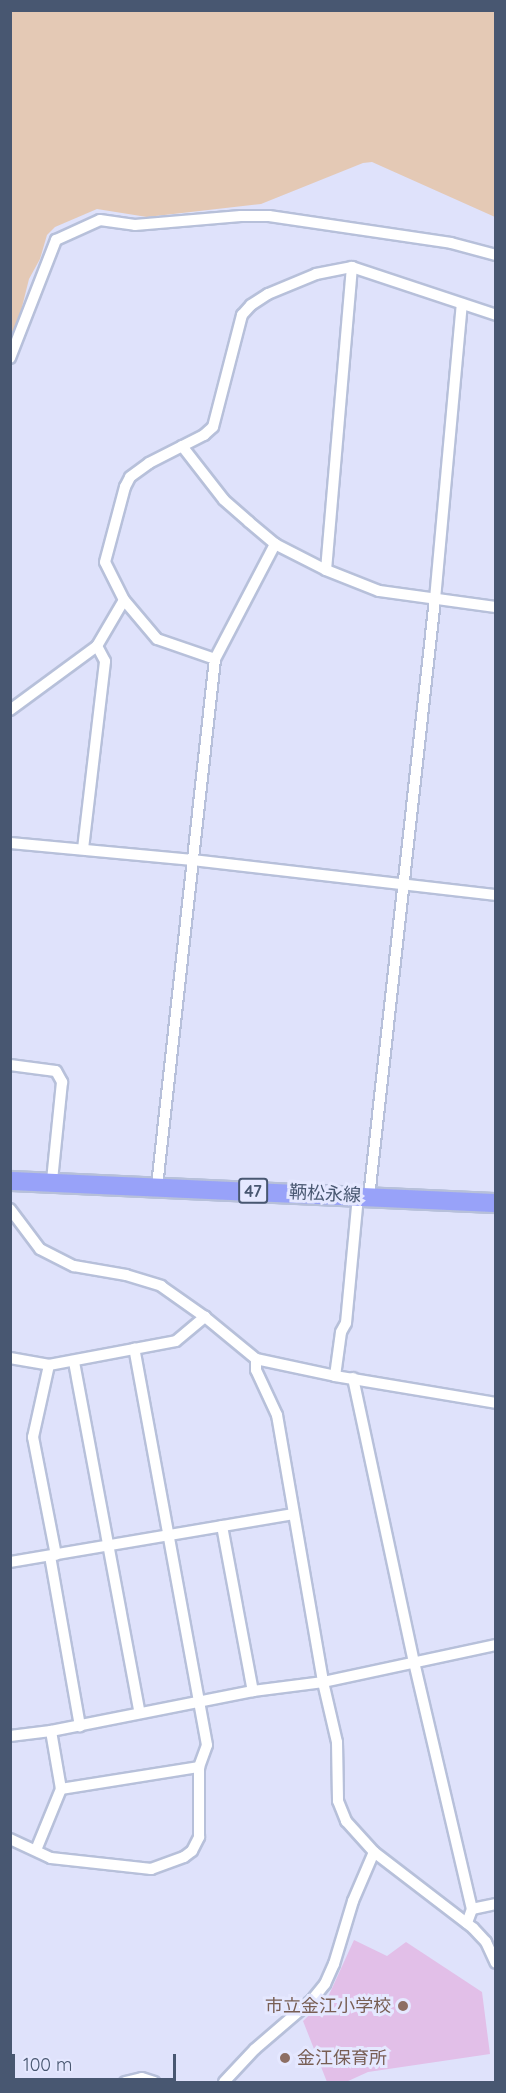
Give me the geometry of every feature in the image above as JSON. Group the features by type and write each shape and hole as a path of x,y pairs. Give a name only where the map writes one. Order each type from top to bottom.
{"main road":[{"name":"鞆松永線","path":"10,1181 52,1181 495,1203"}],"street":[{"path":"10,358 56,240 100,220 135,225 241,216 269,216 451,243 495,255"},
{"path":"326,570 352,267"},
{"path":"215,659 156,639 124,600 105,562 125,487 130,477 149,463 204,435 213,427 242,315 251,305 268,294 316,274 352,267 495,315"},
{"path":"335,1376 340,1332 346,1323 403,884 435,599 462,304"},
{"path":"182,447 224,500 275,544 326,570 379,591 495,607"},
{"path":"157,1186 215,659 275,544"},
{"path":"10,710 97,646 124,600"},
{"path":"83,849 105,661 97,646"},
{"path":"10,843 193,860 495,895"},
{"path":"10,1065 56,1071 62,1082 52,1181"},
{"path":"10,1209 40,1249 74,1266 126,1275 161,1286 205,1317 256,1359 335,1376 495,1403"},
{"path":"10,1358 49,1365 75,1362 176,1341 205,1317"},
{"path":"10,1839 51,1858 151,1869 178,1861 192,1851 199,1838 199,1767 207,1745 134,1349"},
{"path":"256,1359 256,1370 277,1415 323,1682 336,1742 338,1802 346,1821 374,1852 467,1923 486,1942 495,1963"},
{"path":"75,1362 140,1713"},
{"path":"49,1365 33,1437 80,1726"},
{"path":"353,1378 414,1662 472,1909 467,1923"},
{"path":"10,1562 293,1514"},
{"path":"222,1526 253,1691"},
{"path":"10,1736 80,1726 253,1691 323,1682 495,1645"},
{"path":"36,1850 61,1789 51,1731"},
{"path":"61,1789 199,1767"},
{"path":"224,2082 255,2049 312,2000 325,1984 334,1964 353,1901 374,1852"},
{"path":"472,1909 495,1904"},
{"path":"125,2082 142,2078 154,2082"}],"shaded area":[{"path":"11,10 495,11 495,217 372,162 363,163 261,204 147,217 97,209 55,227 47,235 40,259 29,279 18,323 11,338"},
{"name":"市立金江小学校","path":"354,1940 387,1956 406,1942 482,1992 490,2054 368,2072 346,2082 327,2082 303,2021 328,1997"}],"place":[{"name":"市立金江小学校","path":"403,2006"},
{"name":"金江保育所","path":"285,2058"}]}
